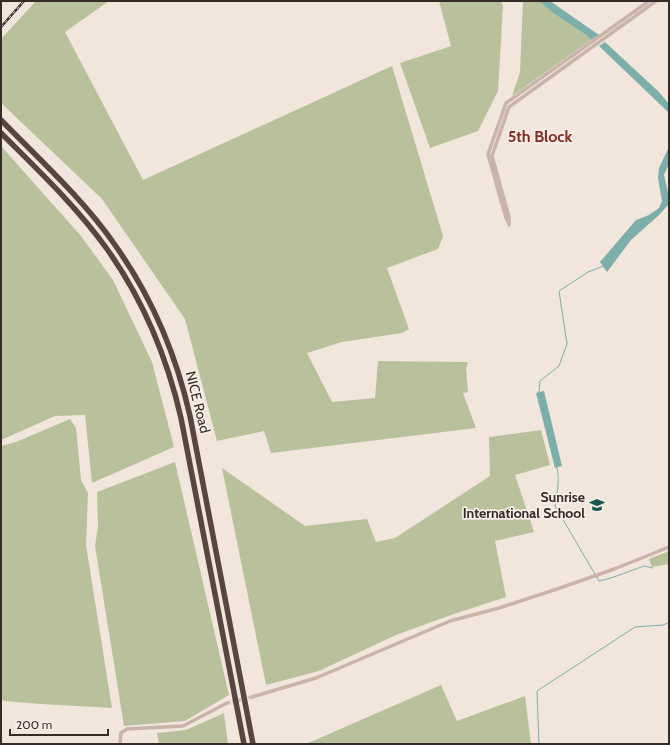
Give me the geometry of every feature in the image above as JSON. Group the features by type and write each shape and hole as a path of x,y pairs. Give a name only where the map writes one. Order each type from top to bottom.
{"highway":[{"name":"NICE Road","path":"1,120 77,198 115,245 150,302 170,348 182,384 190,416 253,744"},
{"name":"NICE Road","path":"1,133 82,217 107,249 138,300 162,350 172,380 183,425 244,744"}],"street":[{"path":"649,1 506,103 488,154 506,218 510,224 492,156 509,107 656,1"},
{"path":"252,697 316,678 450,621 499,608 558,589 617,568 669,546"},
{"path":"120,744 121,733 127,729 183,726 227,703"}],"green space":[{"path":"36,1 109,1 65,32 143,180 392,66 443,236 438,249 387,268 409,329 402,333 342,342 307,353 332,402 375,398 378,361 468,362 466,369 468,392 463,393 476,428 271,453 264,431 217,441 185,319 102,199 1,103 1,39"},
{"path":"439,1 501,1 503,6 498,91 478,131 430,148 400,63 451,46"},
{"path":"523,1 539,1 553,13 591,40 512,96 520,72"},
{"path":"1,146 81,236 113,280 152,362 174,447 92,483 85,415 55,416 1,440"},
{"path":"70,419 76,428 81,480 88,493 86,545 112,708 4,701 1,698 1,446 16,442"},
{"path":"541,430 550,465 515,475 534,532 495,541 506,597 396,635 319,671 266,685 222,468 305,526 367,519 376,542 395,538 490,476 489,437"},
{"path":"175,462 229,695 185,721 124,726 95,546 98,527 97,492"},
{"path":"669,551 669,564 652,567 649,559"},
{"path":"441,685 457,721 525,696 531,744 306,744"},
{"path":"224,713 228,744 159,744 157,733 186,730"}],"water":[{"path":"539,1 550,1 599,35 591,40 553,13"},
{"path":"605,42 659,92 669,104 669,113 599,46"},
{"path":"669,147 669,164 664,175 669,204 631,240 607,272 600,262 636,220 649,215 659,208 662,201 658,178 659,168"},
{"path":"544,391 562,466 555,468 536,393"}],"waterway":[{"path":"539,393 540,381 559,366 567,344 559,291 588,272 603,266"},
{"path":"557,468 558,482 555,506 599,581 644,566 653,568"},
{"path":"539,744 537,691 635,627 664,625 669,622"}],"tunnel":[{"path":"227,703 252,697"}],"railway":[{"path":"1,27 24,1"}],"place":[{"name":"Sunrise International School","path":"597,505"}],"district":[{"name":"5th Block","path":"540,136"}]}
